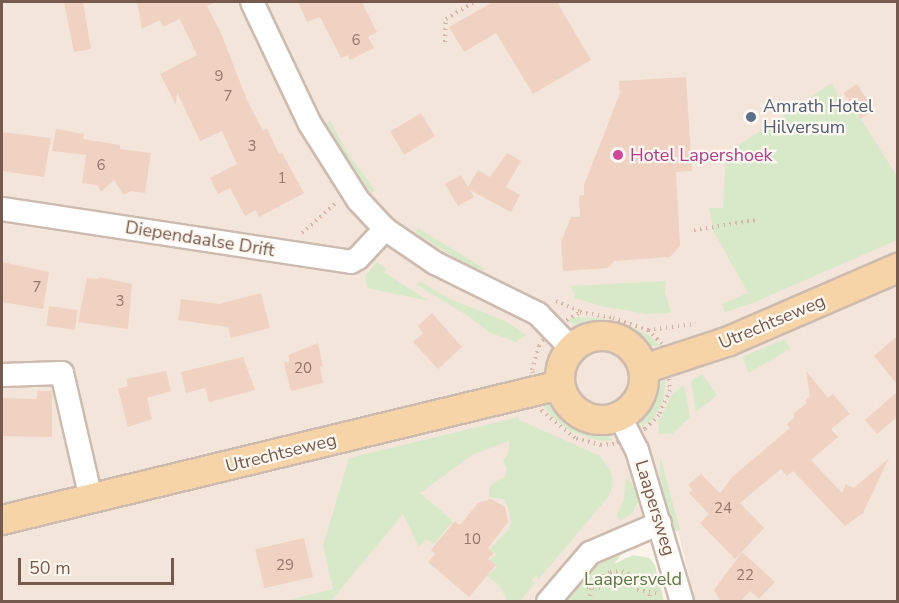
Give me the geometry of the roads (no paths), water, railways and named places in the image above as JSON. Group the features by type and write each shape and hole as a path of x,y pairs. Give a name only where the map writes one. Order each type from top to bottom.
{"main road":[{"name":"Utrechtseweg","path":"660,364 729,341 897,268"},
{"path":"564,335 614,337 660,364 640,397 627,430 585,417 566,400 548,392 561,366 564,335"},
{"name":"Utrechtseweg","path":"2,520 548,392"}],"street":[{"path":"252,2 310,124 358,200 386,229 435,263 538,314 564,335"},
{"name":"Diependaalse Drift","path":"2,209 351,262 358,258 386,229"},
{"path":"2,375 62,373 91,499"},
{"name":"Laapersweg","path":"627,430 637,450 660,523 672,596"},
{"path":"548,602 591,553 660,523"}],"place":[{"name":"Amrath Hotel Hilversum","path":"751,117"},
{"name":"Hotel Lapershoek","path":"618,155"}],"park label":[{"name":"Laapersveld","path":"633,579"}]}
